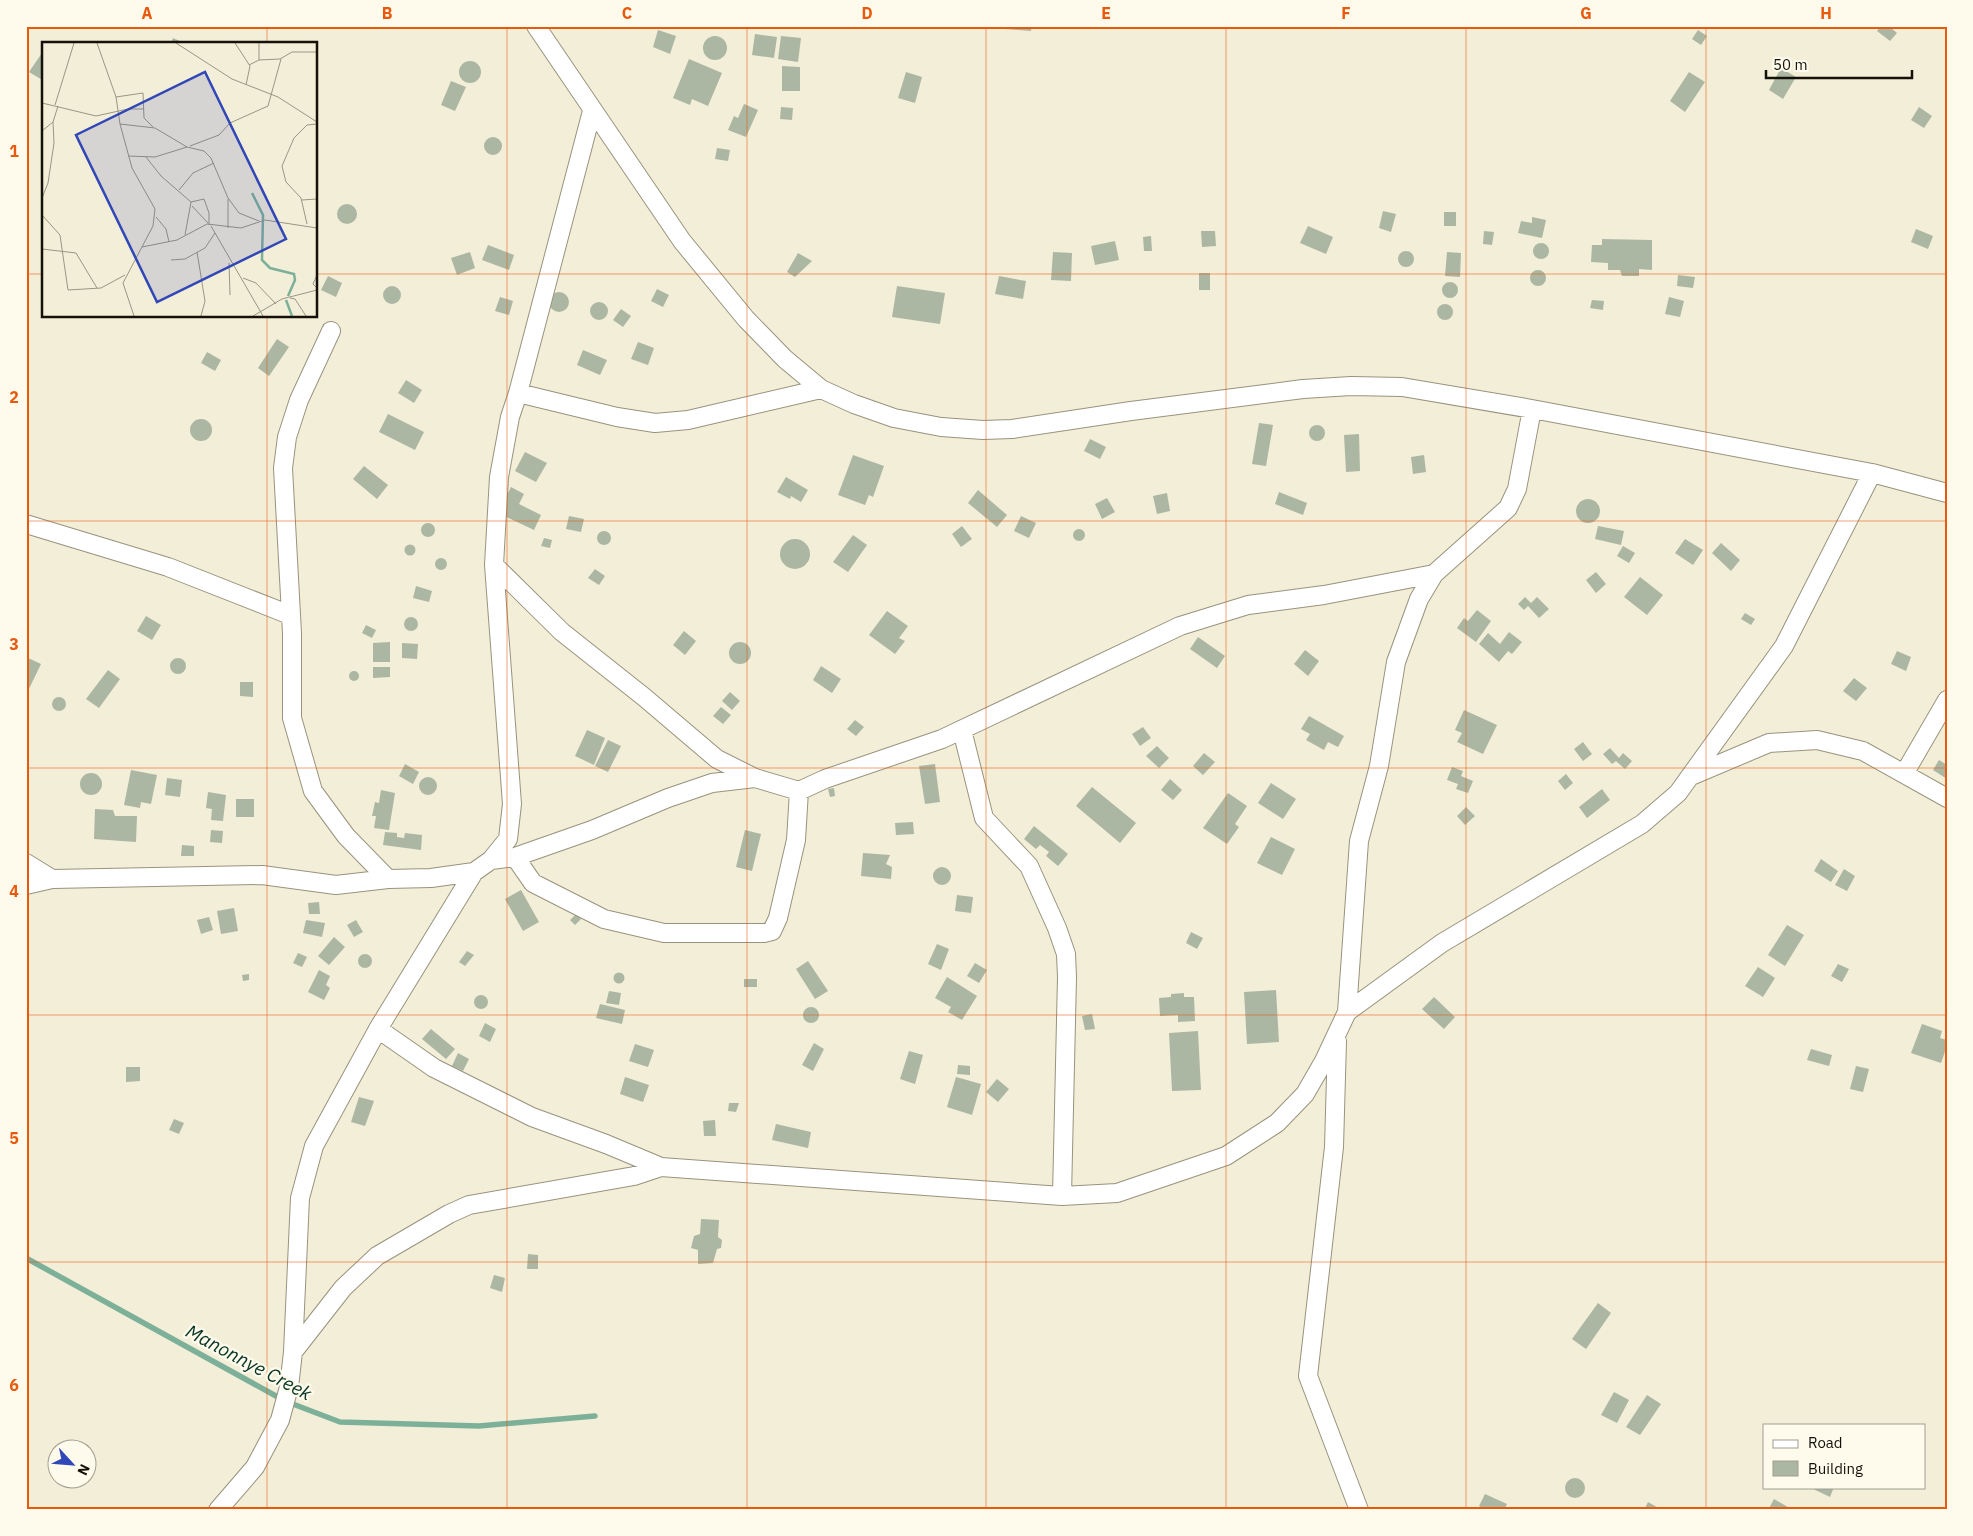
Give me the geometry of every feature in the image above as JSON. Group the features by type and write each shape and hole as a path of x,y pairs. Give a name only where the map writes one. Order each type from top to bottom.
{"street":[{"path":"536,26 682,241 746,319 785,359 821,389 854,404 894,418 940,427 983,430 1012,429 1131,411 1294,390 1351,386 1402,387 1872,472 1947,493"},
{"path":"218,1510 255,1467 280,1420 289,1387 293,1352 300,1198 314,1146 378,1029 474,872 491,860 508,838 512,804 494,565 498,477 510,417 518,393 592,111"},
{"path":"331,331 299,400 287,437 282,468 292,633 292,718 314,791 346,836 388,878"},
{"path":"518,393 617,417 656,423 688,420 821,389"},
{"path":"378,1029 434,1068 532,1117 606,1144 661,1167 1062,1196 1117,1193 1226,1156 1277,1123 1305,1094 1347,1012 1359,841 1379,766 1396,662 1420,599 1434,574 1508,508 1517,489 1532,409"},
{"path":"1347,1012 1442,943 1642,824 1678,793 1784,646 1872,472"},
{"path":"26,524 168,567 290,615"},
{"path":"494,565 562,632 644,697 717,759 754,778 799,791 942,739 1180,626 1248,606 1324,595 1434,574"},
{"path":"1904,774 1947,700"},
{"path":"962,730 984,818 1029,866 1057,928 1066,954 1062,1196"},
{"path":"1691,776 1769,743 1817,740 1864,751 1947,798"},
{"path":"491,860 516,857 592,830 668,798 712,783 754,778"},
{"path":"516,857 533,883 604,919 664,934 764,933 772,930 778,918 796,840 799,791"},
{"path":"26,863 52,879"},
{"path":"26,885 52,879 262,875 336,885 388,878 431,878 474,872"},
{"path":"1337,1034 1334,1147 1308,1376 1359,1510"},
{"path":"293,1352 343,1288 378,1256 449,1214 469,1205 634,1176 661,1167"}],"building":[{"path":"1006,26 1032,26 1031,31 1005,29"},
{"path":"1881,26 1889,26 1897,33 1890,41 1877,31"},
{"path":"658,30 676,36 670,54 653,47"},
{"path":"1698,30 1707,36 1701,45 1692,39"},
{"path":"755,34 777,37 774,58 752,55"},
{"path":"715,36 723,40 727,48 723,56 715,60 707,56 703,48 707,40"},
{"path":"781,36 801,38 798,62 778,59"},
{"path":"173,38 182,42 172,42"},
{"path":"42,53 42,80 29,72"},
{"path":"689,59 722,73 708,106 692,99 690,105 673,98"},
{"path":"466,61 474,61 481,68 481,76 474,83 466,83 459,76 459,68"},
{"path":"782,66 800,67 800,91 782,91"},
{"path":"1781,68 1796,77 1783,99 1769,90"},
{"path":"906,72 922,77 915,103 898,98"},
{"path":"1689,72 1705,82 1685,112 1670,101"},
{"path":"451,81 466,87 455,111 441,105"},
{"path":"744,104 758,110 746,137 728,130 734,116 738,118"},
{"path":"781,107 793,108 792,120 780,119"},
{"path":"1919,107 1932,116 1924,128 1911,120"},
{"path":"493,137 499,140 502,146 499,152 493,155 487,152 484,146 487,140"},
{"path":"717,148 730,150 728,161 715,159"},
{"path":"343,204 351,204 357,210 357,218 351,224 343,224 337,218 337,210"},
{"path":"1383,211 1396,214 1391,232 1379,228"},
{"path":"1444,212 1456,212 1456,226 1444,226"},
{"path":"1532,217 1546,220 1542,238 1518,233 1521,221 1532,223"},
{"path":"1308,226 1333,237 1326,254 1300,243"},
{"path":"1916,229 1933,236 1928,249 1911,242"},
{"path":"1201,231 1215,231 1216,246 1202,247"},
{"path":"1484,231 1494,232 1492,245 1483,244"},
{"path":"1151,236 1152,251 1144,251 1143,237"},
{"path":"1602,239 1652,240 1652,270 1639,269 1639,276 1622,276 1620,270 1608,270 1608,263 1591,262 1592,245 1602,245"},
{"path":"1115,241 1119,260 1095,265 1091,246"},
{"path":"1538,243 1544,243 1549,248 1547,257 1538,259 1533,254 1533,248"},
{"path":"488,245 514,255 509,270 482,260"},
{"path":"1406,251 1414,259 1406,267 1398,259"},
{"path":"470,252 475,268 457,275 451,258"},
{"path":"1053,252 1072,253 1071,281 1051,280"},
{"path":"1447,252 1461,253 1460,277 1445,276"},
{"path":"798,253 812,261 795,277 787,272"},
{"path":"1535,270 1541,270 1546,275 1544,284 1535,286 1530,281 1530,275"},
{"path":"1199,273 1210,273 1210,290 1199,290"},
{"path":"1678,275 1695,277 1693,288 1677,286"},
{"path":"328,276 342,283 336,297 321,290"},
{"path":"999,276 1026,281 1023,299 995,294"},
{"path":"1447,282 1453,282 1458,287 1456,296 1447,298 1442,293 1442,287"},
{"path":"388,286 396,286 401,291 399,302 388,304 383,299 383,291"},
{"path":"897,286 945,293 940,324 892,317"},
{"path":"657,289 669,295 663,307 651,301"},
{"path":"559,292 566,295 569,302 566,309 559,312 552,309 549,302 552,295"},
{"path":"500,297 513,301 509,315 495,311"},
{"path":"1669,297 1684,301 1680,317 1665,314"},
{"path":"1592,300 1604,301 1603,310 1590,308"},
{"path":"599,302 605,305 608,311 605,317 599,320 593,317 590,311 593,305"},
{"path":"1445,304 1451,306 1453,312 1451,318 1445,320 1439,318 1437,312 1439,306"},
{"path":"621,309 631,316 623,327 613,320"},
{"path":"277,339 289,347 269,376 258,368"},
{"path":"638,342 654,348 648,365 631,359"},
{"path":"583,350 607,360 600,375 577,365"},
{"path":"207,352 221,360 215,371 201,363"},
{"path":"406,380 422,390 414,403 398,393"},
{"path":"388,414 424,432 415,450 379,432"},
{"path":"197,419 205,419 212,426 212,434 205,441 197,441 190,434 190,426"},
{"path":"1259,423 1273,425 1266,466 1252,464"},
{"path":"1317,425 1323,427 1325,433 1323,439 1317,441 1311,439 1309,433 1311,427"},
{"path":"1359,434 1360,471 1346,472 1344,435"},
{"path":"1090,439 1106,447 1100,459 1084,451"},
{"path":"525,452 547,463 536,482 515,471"},
{"path":"853,455 884,466 873,497 869,495 865,505 838,495"},
{"path":"1424,455 1426,472 1413,474 1411,457"},
{"path":"364,466 388,485 377,499 353,479"},
{"path":"786,477 808,490 801,502 791,496 790,499 777,492"},
{"path":"511,487 524,494 519,504 541,515 534,530 498,513"},
{"path":"978,490 1007,515 997,527 968,503"},
{"path":"1279,492 1307,503 1303,515 1275,504"},
{"path":"1167,493 1170,511 1157,514 1153,496"},
{"path":"1107,498 1115,512 1102,519 1095,504"},
{"path":"1588,499 1596,503 1600,511 1596,519 1588,523 1580,519 1576,511 1580,503"},
{"path":"569,516 584,519 581,532 566,529"},
{"path":"1021,516 1036,523 1029,538 1014,531"},
{"path":"428,523 433,525 435,530 433,535 428,537 423,535 421,530 423,525"},
{"path":"962,526 972,539 961,547 952,534"},
{"path":"1598,526 1624,531 1621,545 1595,539"},
{"path":"1077,529 1081,529 1085,535 1081,541 1077,541 1073,537 1073,533"},
{"path":"604,531 609,533 611,538 609,543 604,545 599,543 597,538 599,533"},
{"path":"853,535 867,545 848,572 833,562"},
{"path":"544,538 552,540 550,548 541,546"},
{"path":"795,539 806,543 810,554 806,565 795,569 784,565 780,554 784,543"},
{"path":"1685,539 1703,550 1693,565 1675,553"},
{"path":"1721,543 1740,560 1731,571 1712,553"},
{"path":"408,545 412,545 415,550 414,554 408,555 405,552 405,548"},
{"path":"1623,546 1635,553 1629,563 1617,556"},
{"path":"441,558 447,564 441,570 435,564"},
{"path":"595,569 605,576 599,585 588,578"},
{"path":"1596,572 1606,584 1596,593 1586,580"},
{"path":"1640,577 1663,595 1647,615 1624,597"},
{"path":"416,586 432,591 429,602 413,598"},
{"path":"1525,597 1531,603 1537,597 1549,609 1539,618 1528,606 1524,610 1518,604"},
{"path":"1477,610 1491,621 1476,642 1457,628 1464,618 1468,621"},
{"path":"887,611 908,626 899,638 905,641 895,654 869,635"},
{"path":"1745,613 1755,619 1751,625 1741,619"},
{"path":"146,616 161,625 152,640 137,631"},
{"path":"411,617 416,619 418,624 416,629 411,631 406,629 404,624 406,619"},
{"path":"366,625 376,630 372,638 362,633"},
{"path":"684,631 696,641 685,655 673,645"},
{"path":"1509,632 1522,642 1512,654 1508,651 1499,662 1479,644 1488,633 1500,644"},
{"path":"1198,637 1225,656 1217,668 1190,649"},
{"path":"390,642 390,662 373,662 373,643"},
{"path":"740,642 748,645 751,653 748,661 740,664 732,661 729,653 732,645"},
{"path":"402,643 418,644 417,659 402,658"},
{"path":"1305,650 1319,661 1308,676 1294,664"},
{"path":"1897,651 1911,657 1906,671 1891,664"},
{"path":"26,657 41,664 26,695"},
{"path":"178,658 184,660 186,666 184,672 178,674 172,672 170,666 172,660"},
{"path":"821,666 841,679 832,693 813,680"},
{"path":"373,667 390,667 390,677 373,678"},
{"path":"108,670 120,679 99,708 86,699"},
{"path":"352,671 356,671 359,676 358,680 352,681 349,678 349,674"},
{"path":"1854,678 1867,688 1856,701 1843,691"},
{"path":"240,682 253,682 253,697 240,696"},
{"path":"730,692 740,701 732,710 722,701"},
{"path":"59,697 64,699 66,704 64,709 59,711 54,709 52,704 54,699"},
{"path":"721,707 731,715 723,724 713,716"},
{"path":"1464,710 1497,725 1483,754 1457,742 1462,733 1455,730"},
{"path":"1309,716 1344,736 1338,747 1328,742 1324,750 1306,740 1310,734 1301,729"},
{"path":"855,720 864,727 856,736 847,729"},
{"path":"1143,727 1151,738 1140,746 1132,734"},
{"path":"587,730 605,738 594,765 575,756"},
{"path":"608,740 621,746 608,772 595,766"},
{"path":"1583,742 1592,754 1583,761 1574,749"},
{"path":"1157,746 1169,758 1159,768 1146,756"},
{"path":"1610,748 1619,758 1623,753 1632,761 1625,769 1616,761 1612,764 1603,754"},
{"path":"1204,753 1215,762 1203,775 1193,766"},
{"path":"1939,760 1947,765 1947,779 1933,770"},
{"path":"405,764 419,772 413,784 399,776"},
{"path":"935,764 940,802 925,804 919,766"},
{"path":"1452,767 1463,771 1461,776 1473,781 1468,793 1456,789 1458,784 1447,780"},
{"path":"131,770 157,775 151,804 141,802 140,808 124,805"},
{"path":"91,773 99,776 102,784 99,792 91,795 83,792 80,784 83,776"},
{"path":"1566,774 1573,783 1565,790 1558,781"},
{"path":"428,777 434,780 437,786 434,792 428,795 422,792 419,786 422,780"},
{"path":"167,778 182,780 180,797 165,795"},
{"path":"1170,779 1182,790 1173,800 1161,790"},
{"path":"1271,783 1296,799 1283,819 1258,803"},
{"path":"1092,787 1136,823 1120,843 1076,806"},
{"path":"834,788 835,796 830,797 828,789"},
{"path":"1602,789 1610,800 1587,818 1579,807"},
{"path":"381,790 395,793 389,830 374,828 376,816 372,816 375,802 379,803"},
{"path":"208,792 226,795 223,821 211,820 212,809 206,808"},
{"path":"1228,793 1247,806 1235,824 1239,827 1227,844 1203,828"},
{"path":"236,799 254,799 254,817 236,817"},
{"path":"1466,807 1475,816 1465,825 1457,816"},
{"path":"95,809 113,810 115,816 137,816 136,842 94,839"},
{"path":"913,822 914,834 896,835 895,823"},
{"path":"1034,826 1068,854 1058,866 1046,856 1049,852 1040,845 1036,849 1024,839"},
{"path":"211,830 223,831 222,843 210,842"},
{"path":"745,830 761,834 752,871 736,867"},
{"path":"385,832 397,833 397,837 404,838 405,833 422,835 421,850 383,845"},
{"path":"1271,837 1295,849 1282,875 1257,863"},
{"path":"182,845 194,846 194,856 181,856"},
{"path":"863,853 890,855 886,864 892,867 891,879 861,876"},
{"path":"1821,859 1838,871 1831,882 1814,871"},
{"path":"942,867 948,870 951,876 948,882 942,885 936,882 933,876 936,870"},
{"path":"1844,869 1855,876 1847,891 1835,885"},
{"path":"521,890 539,922 523,931 505,899"},
{"path":"957,895 973,897 971,913 955,911"},
{"path":"319,902 320,914 309,914 308,903"},
{"path":"234,908 238,931 221,934 217,911"},
{"path":"576,914 581,919 575,925 570,920"},
{"path":"209,917 213,930 201,934 197,920"},
{"path":"306,920 325,923 322,937 303,933"},
{"path":"356,920 363,932 354,937 347,925"},
{"path":"1787,925 1804,935 1785,966 1768,955"},
{"path":"1191,932 1203,938 1197,949 1186,943"},
{"path":"334,937 345,947 329,965 318,956"},
{"path":"937,944 949,949 941,970 928,964"},
{"path":"467,951 474,955 465,966 459,962"},
{"path":"298,953 307,957 302,967 293,963"},
{"path":"365,954 370,956 372,961 370,966 365,968 360,966 358,961 360,956"},
{"path":"808,961 828,991 815,999 796,969"},
{"path":"975,963 987,970 979,983 967,976"},
{"path":"1838,964 1849,969 1842,982 1831,976"},
{"path":"1758,967 1775,978 1763,997 1745,986"},
{"path":"319,970 330,976 326,985 330,988 324,1000 308,992"},
{"path":"617,973 621,973 624,978 623,982 617,983 614,980 614,976"},
{"path":"249,974 249,980 243,981 242,975"},
{"path":"947,977 977,996 962,1020 948,1012 951,1007 935,998"},
{"path":"744,979 757,979 757,987 744,987"},
{"path":"1276,990 1279,1042 1247,1044 1244,992"},
{"path":"609,991 621,993 619,1005 606,1003"},
{"path":"1184,993 1184,997 1194,997 1195,1021 1178,1022 1178,1015 1160,1016 1159,998 1171,997 1171,994"},
{"path":"481,995 486,997 488,1002 486,1007 481,1009 476,1007 474,1002 476,997"},
{"path":"1434,997 1455,1017 1444,1029 1422,1009"},
{"path":"600,1004 625,1010 622,1024 596,1018"},
{"path":"811,1007 817,1009 819,1015 817,1021 811,1023 805,1021 803,1015 805,1009"},
{"path":"1092,1014 1095,1029 1085,1030 1082,1016"},
{"path":"485,1023 496,1029 490,1042 479,1036"},
{"path":"1922,1024 1942,1031 1940,1038 1947,1040 1947,1046 1941,1063 1911,1053"},
{"path":"431,1029 455,1049 446,1059 422,1039"},
{"path":"1198,1031 1201,1090 1172,1091 1169,1033"},
{"path":"814,1043 824,1049 813,1071 802,1065"},
{"path":"635,1044 654,1050 648,1067 629,1061"},
{"path":"1811,1049 1832,1055 1829,1066 1807,1060"},
{"path":"909,1051 923,1055 915,1084 900,1079"},
{"path":"458,1053 469,1059 463,1071 452,1066"},
{"path":"958,1065 970,1066 970,1075 957,1074"},
{"path":"1856,1066 1869,1069 1863,1092 1850,1089"},
{"path":"126,1067 140,1067 140,1081 126,1082"},
{"path":"625,1077 649,1085 643,1102 620,1094"},
{"path":"956,1077 981,1084 972,1115 947,1107"},
{"path":"997,1079 1009,1089 998,1102 986,1092"},
{"path":"359,1097 374,1101 365,1126 351,1122"},
{"path":"729,1103 739,1103 736,1112 728,1111"},
{"path":"174,1119 184,1123 179,1134 169,1130"},
{"path":"715,1120 716,1136 704,1136 703,1121"},
{"path":"776,1124 811,1132 808,1148 772,1140"},
{"path":"701,1219 719,1220 718,1237 722,1240 721,1248 717,1249 713,1263 698,1264 698,1250 691,1248 694,1236 700,1234"},
{"path":"528,1254 538,1255 538,1269 527,1269"},
{"path":"494,1275 505,1278 502,1292 490,1288"},
{"path":"1598,1303 1611,1313 1586,1349 1572,1339"},
{"path":"1614,1392 1629,1400 1617,1423 1601,1415"},
{"path":"1647,1395 1661,1404 1640,1435 1626,1427"},
{"path":"1575,1478 1582,1481 1585,1488 1582,1495 1575,1498 1568,1495 1565,1488 1568,1481"},
{"path":"1811,1488 1834,1488 1830,1497"},
{"path":"1485,1494 1507,1504 1504,1510 1486,1510 1479,1506"},
{"path":"1774,1499 1793,1510 1768,1510"},
{"path":"1648,1502 1662,1510 1644,1510"}],"waterway":[{"name":"Manonnye Creek","path":"26,1258 285,1401 340,1422 479,1426 595,1416"}]}
